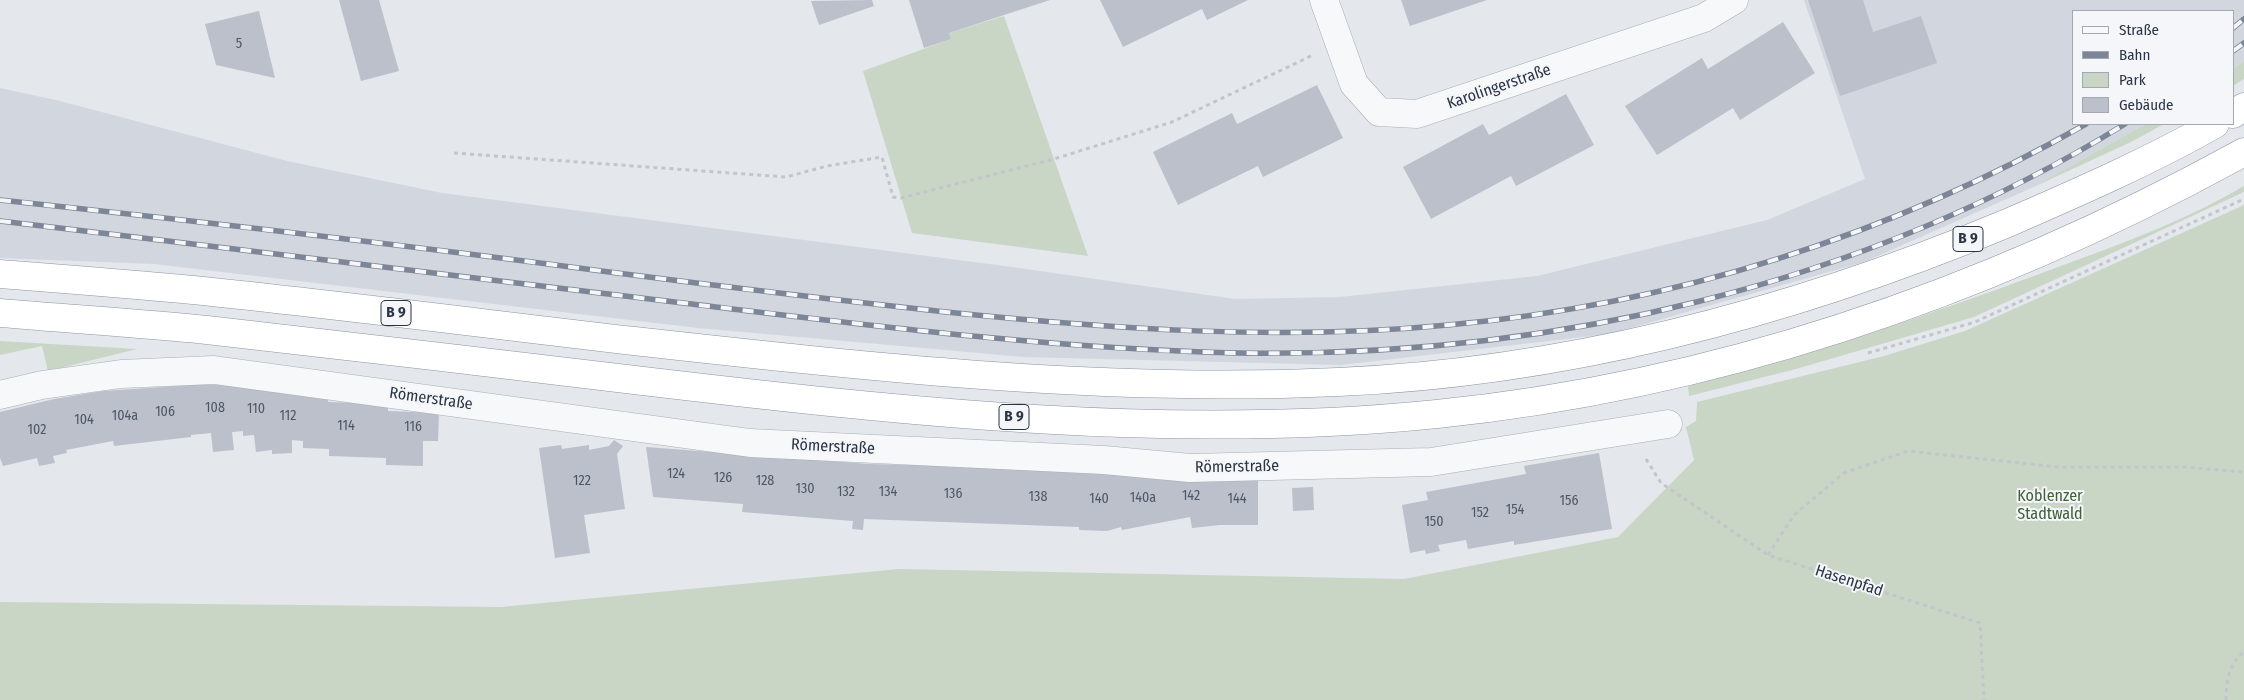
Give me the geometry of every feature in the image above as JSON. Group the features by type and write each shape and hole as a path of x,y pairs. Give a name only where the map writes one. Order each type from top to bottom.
{"highway":[{"name":"B 9","path":"0,274 192,290 792,359 958,374 1119,384 1341,382 1446,373 1534,362 1629,344 1710,325 1818,294 1930,255 2068,197 2213,125"},
{"name":"B 9","path":"0,313 203,330 788,398 959,414 1113,422 1245,424 1349,421 1439,414 1555,398 1716,365 1821,334 1945,292 2080,236 2244,152"}],"street":[{"name":"Karolingerstraße","path":"1324,0 1354,84 1379,112 1417,114 1704,18 1734,0"},
{"name":"Römerstraße","path":"0,395 42,385 121,374 214,370 750,443 1104,460 1190,468 1431,462 1668,424"}],"path":[{"path":"454,153 786,177 827,166 882,157 893,197 901,198 1054,159 1172,122 1339,42"},
{"path":"1768,555 1794,515 1844,473 1908,451 2058,467 2183,467 2244,472"},
{"name":"Hasenpfad","path":"1661,483 1768,555 1980,623 1984,700"},
{"path":"2226,700 2226,685 2236,658 2244,652"}],"shaded area":[{"path":"1804,0 2244,0 2244,61 2234,68 2234,10 2072,10 2072,125 2144,125 2027,190 1864,262 1609,334 1341,365 1024,357 698,328 154,264 0,258 0,88 60,101 287,161 442,193 1012,267 1235,299 1340,297 1537,276 1767,220 1865,179"}],"green space":[{"path":"1004,16 1088,256 912,233 863,71 951,39 949,33"},
{"path":"2244,61 2244,79 2234,85 2234,68"},
{"path":"2144,125 2162,125 2131,142 2027,190"},
{"path":"2244,186 2244,192 1974,317 1796,369 1689,396 1688,386 1778,362 1955,305 2093,254 2195,212"},
{"name":"Koblenzer Stadtwald","path":"2244,205 2244,700 0,700 0,602 501,607 899,569 1404,579 1618,537 1694,460 1686,427 1696,421 1697,402 1884,356 1965,331"},
{"path":"0,341 137,349 48,371 42,346 0,355"}],"building":[{"path":"339,0 379,0 399,71 361,81"},
{"path":"872,0 874,6 819,25 811,1"},
{"path":"909,0 1050,0 949,33 951,39 924,48"},
{"path":"1100,0 1248,0 1207,20 1202,9 1123,47"},
{"path":"1401,0 1487,0 1410,26"},
{"path":"1808,0 1863,0 1873,32 1921,16 1937,63 1840,96"},
{"path":"259,11 275,78 216,65 205,24"},
{"path":"1783,22 1815,73 1740,120 1733,108 1657,155 1625,106 1702,58 1708,69"},
{"path":"1317,85 1343,138 1263,177 1258,166 1178,205 1153,152 1232,113 1237,124"},
{"path":"1566,94 1594,145 1516,186 1511,176 1431,219 1403,167 1483,124 1489,135"},
{"path":"238,382 329,395 328,402 388,404 388,411 439,413 438,441 423,441 423,466 386,465 386,458 329,456 329,449 303,448 303,441 292,440 292,453 272,454 272,450 256,452 254,435 243,436 243,431 232,432 234,450 213,452 211,433 114,446 113,441 66,450 67,453 53,456 55,463 39,466 37,458 3,466 0,458 0,412 54,399 103,391"},
{"path":"614,440 623,446 617,454 625,509 584,515 590,553 555,558 539,448 561,445 562,449 589,445 589,450 609,446"},
{"path":"646,447 869,464 1258,473 1258,525 1220,525 1192,528 1190,517 1122,530 1121,527 1107,531 1079,530 1079,527 864,519 863,530 852,529 853,521 742,512 743,504 653,497"},
{"path":"1599,453 1612,529 1514,545 1514,541 1468,549 1466,540 1438,545 1440,551 1426,554 1425,550 1410,553 1402,505 1428,500 1426,492 1526,474 1524,466"},
{"path":"1313,487 1314,510 1293,511 1292,488"}],"railway":[{"path":"2234,27 2244,19"},
{"path":"2234,50 2244,43"},
{"path":"0,200 1008,318 1197,331 1322,332 1385,330 1532,315 1615,301 1697,282 1778,259 1858,231 1936,199 2012,164 2084,125"},
{"path":"0,221 960,335 1168,351 1238,353 1354,351 1470,342 1585,326 1698,302 1810,269 1918,229 2024,181 2123,125"}]}
